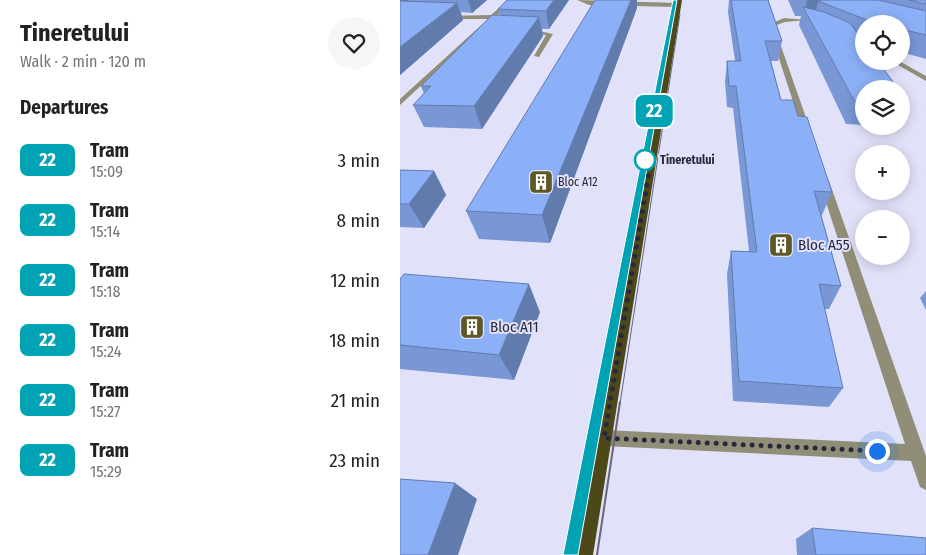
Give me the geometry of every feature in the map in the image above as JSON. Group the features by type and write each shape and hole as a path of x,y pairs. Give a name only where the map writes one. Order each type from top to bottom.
{"main road":[{"path":"584,555 679,1"}],"street":[{"path":"400,103 511,0"},
{"path":"580,0 589,3 679,1"},
{"path":"436,16 491,17"},
{"path":"809,20 784,20 771,25 812,146"},
{"path":"479,29 488,29"},
{"path":"518,30 550,34 537,56"},
{"path":"910,70 926,79"},
{"path":"400,90 412,91"},
{"path":"819,165 926,481"},
{"path":"604,438 916,453"}],"building":[{"path":"507,0 554,0 546,11 498,9"},
{"path":"595,0 631,0 542,215 466,211"},
{"name":"Bloc A55","path":"731,0 768,0 782,41 765,41 781,100 793,100 798,116 807,117 832,192 814,191 841,286 819,284 843,388 739,381 731,251 757,252 736,86 729,86 727,61 741,61"},
{"path":"878,0 926,11 926,35 910,31 910,15 855,15 818,1"},
{"path":"909,0 926,0 926,4"},
{"path":"400,1 457,3 400,47"},
{"path":"803,7 824,12 850,23 855,30 855,70 884,70 892,80 855,80 855,102"},
{"path":"492,15 539,17 474,106 413,105 431,86 421,86"},
{"path":"400,170 434,171 409,204 400,204"},
{"path":"404,274 529,284 499,355 400,345 400,279"},
{"path":"400,479 455,483 428,555 400,555"},
{"path":"812,528 926,538 926,555 816,555"}],"tram line":[{"path":"599,404 675,0"},
{"name":"22","path":"570,555 675,0"},
{"path":"620,404 680,14"},
{"path":"570,555 599,402"},
{"path":"597,555 620,402"}],"place":[{"name":"Tineretului","path":"645,160"},
{"name":"Bloc A12","path":"541,182"},
{"name":"Bloc A55","path":"781,245"},
{"name":"Bloc A11","path":"472,327"}],"route":[{"path":"645,160 650,166 604,438 877,451"}]}
